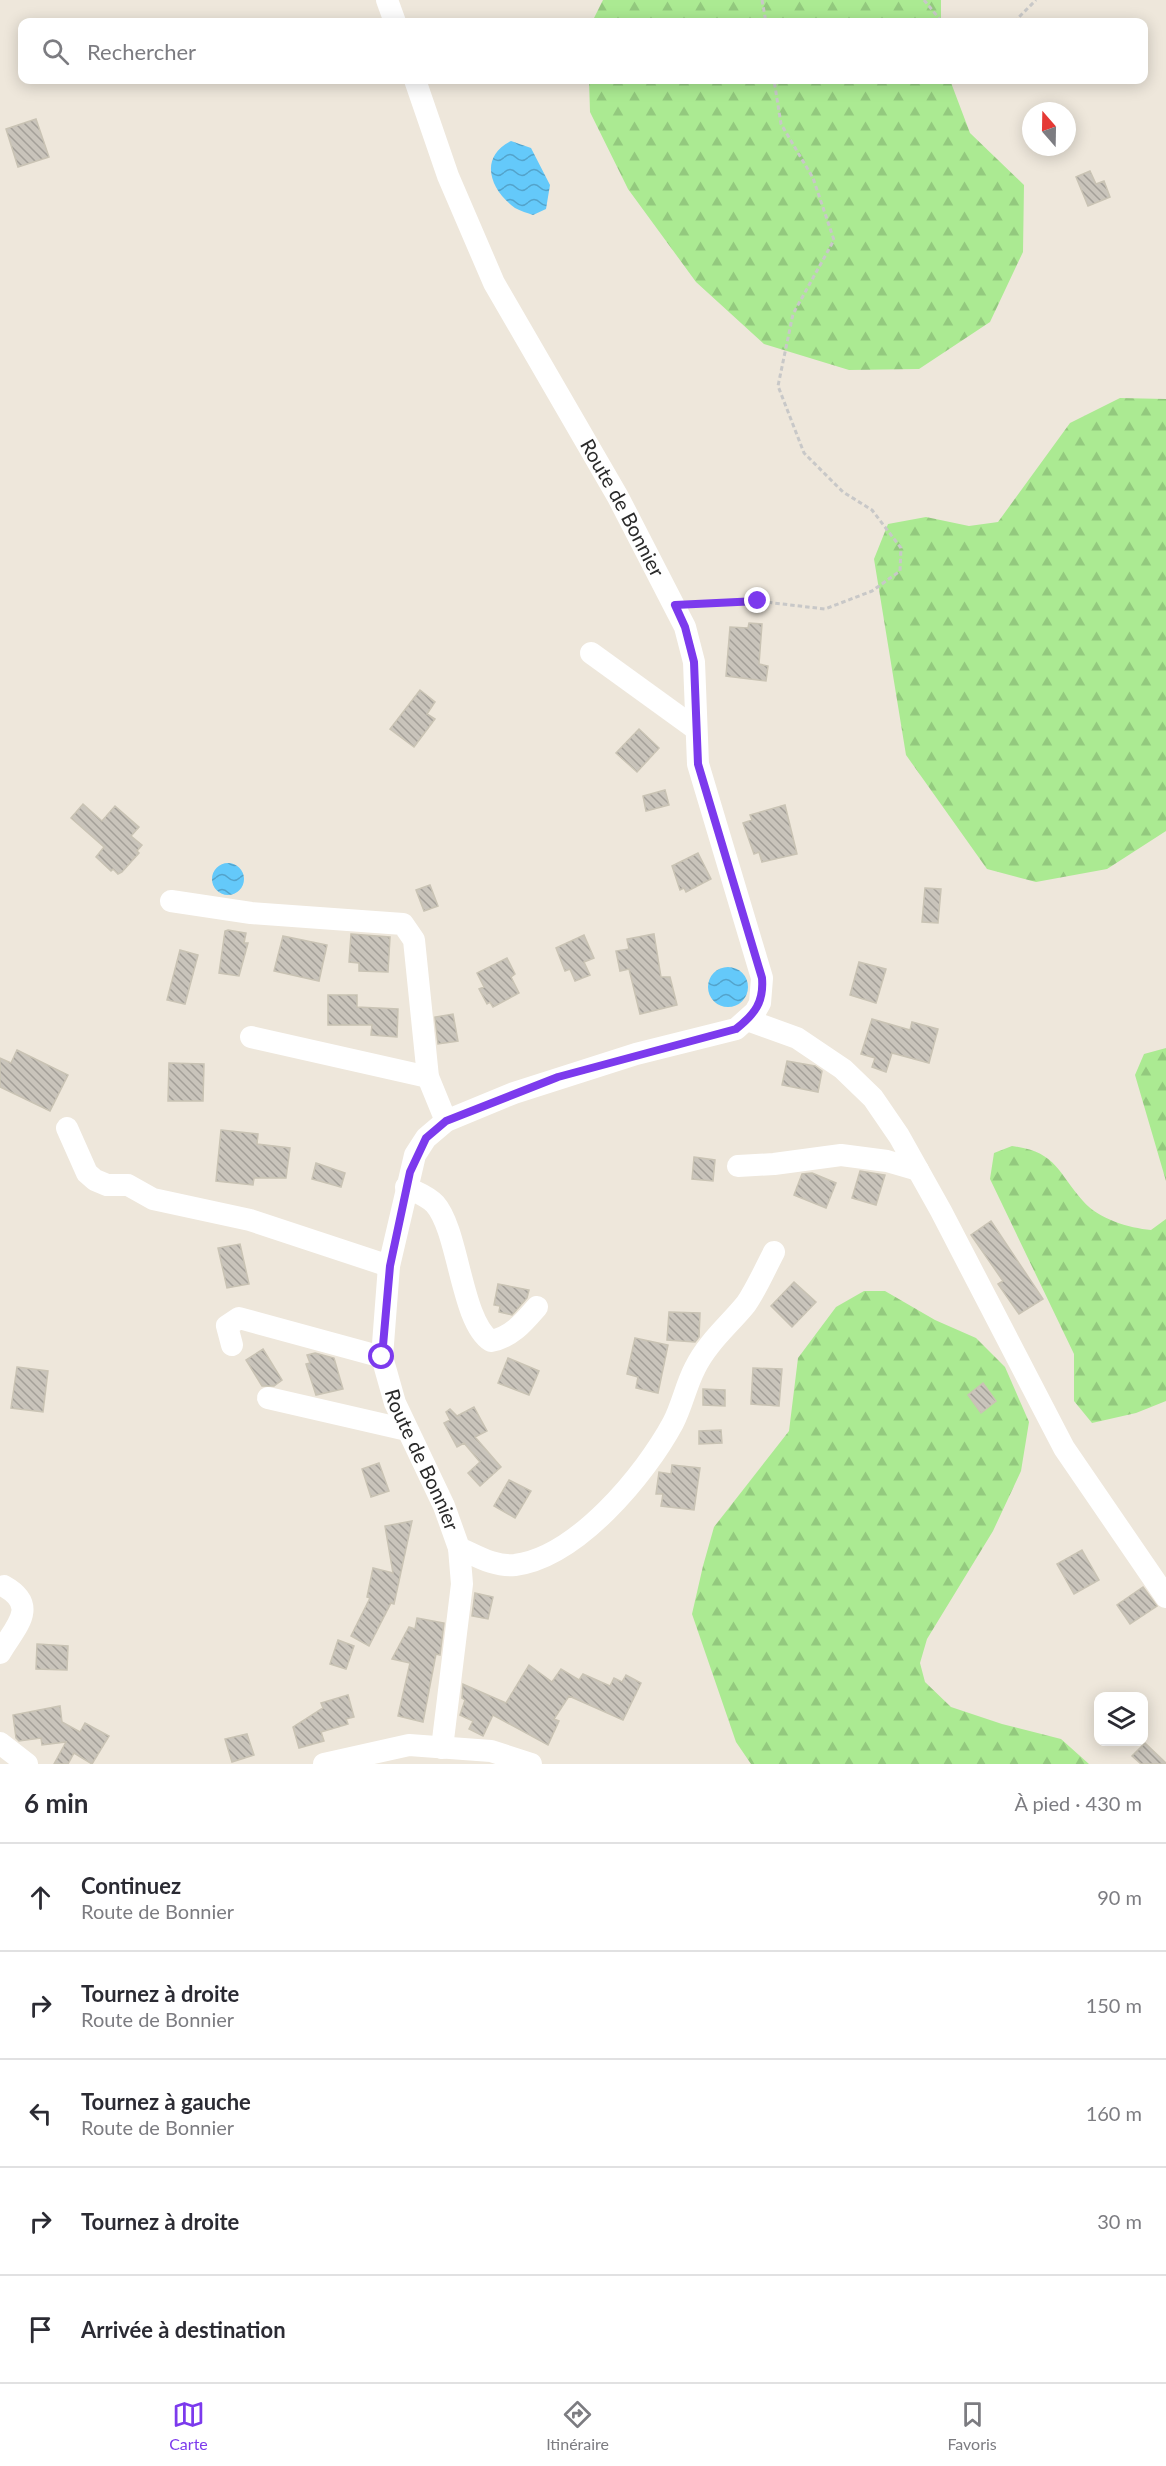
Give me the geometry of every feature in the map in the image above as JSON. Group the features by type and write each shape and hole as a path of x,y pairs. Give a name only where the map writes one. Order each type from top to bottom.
{"street":[{"path":"387,0 394,18"},
{"name":"Route de Bonnier","path":"416,84 448,176 494,283 618,497 675,605 688,637 694,662 698,764 762,978 760,1003 747,1020 736,1029 636,1054 558,1077 446,1121 426,1138 416,1155 406,1188 390,1266 382,1357 388,1384 406,1430 444,1506 459,1548 462,1584 442,1748"},
{"path":"591,653 696,729"},
{"path":"171,901 251,913 407,926 414,940 428,1077 446,1121"},
{"path":"747,1020 796,1038 855,1079 886,1117 918,1170 1064,1448 1166,1597"},
{"path":"251,1038 428,1077"},
{"path":"67,1128 87,1173 95,1180 107,1185 128,1185 153,1198 250,1220 390,1266"},
{"path":"738,1166 842,1155 887,1161 918,1170"},
{"path":"406,1188 429,1198 436,1205 444,1222 466,1296 484,1336 491,1341 502,1340 515,1331 537,1307"},
{"path":"459,1548 493,1564 515,1565 545,1555 583,1531 613,1504 654,1455 674,1420 695,1367 720,1332 746,1304 774,1252"},
{"path":"232,1345 227,1326 239,1318 382,1357"},
{"path":"268,1398 406,1430"},
{"path":"0,1653 24,1612 23,1602 17,1593 4,1586"},
{"path":"0,1743 27,1764"},
{"path":"324,1764 409,1745 491,1752 531,1764"}],"path":[{"path":"762,0 765,18"},
{"path":"924,0 939,18"},
{"path":"1018,18 1036,0"},
{"path":"675,605 758,601 825,609 872,591 900,571 901,548 872,510 843,492 804,453 778,386 793,314 834,240 813,178 781,124 775,84"}],"green space":[{"path":"603,0 941,0 941,18 594,18"},
{"path":"589,84 952,84 970,133 1024,185 1023,252 990,322 919,369 849,370 764,344 696,282 628,189 590,112"},
{"path":"1120,398 1166,399 1166,831 1107,869 1036,882 987,869 906,755 874,559 888,524 926,517 969,526 998,522 1070,423"},
{"path":"1166,1048 1166,1181 1135,1075 1144,1054"},
{"path":"1012,1146 1027,1149 1047,1158 1083,1201 1105,1218 1124,1225 1151,1230 1166,1219 1166,1401 1136,1413 1092,1423 1074,1401 1074,1354 990,1179 994,1153"},
{"path":"864,1291 885,1291 935,1320 976,1338 1005,1367 1029,1422 1021,1471 993,1531 927,1639 920,1663 925,1682 951,1707 1002,1724 1061,1739 1089,1764 751,1764 736,1742 692,1614 714,1527 789,1431 798,1358 836,1307"}],"water":[{"path":"511,141 531,148 550,185 546,209 533,215 515,208 506,200 494,183 491,173 494,156"},
{"path":"228,863 240,867 244,879 240,891 228,895 216,891 212,879 216,867"},
{"path":"728,967 736,968 742,973 747,979 747,995 742,1001 736,1006 728,1007 720,1006 714,1001 709,995 708,987 709,979 714,973 720,968"}],"building":[{"path":"36,119 49,157 18,167 6,129"},
{"path":"1090,171 1096,184 1104,181 1110,197 1088,206 1076,177"},
{"path":"749,623 762,624 759,664 768,666 766,681 726,676 730,627 748,628"},
{"path":"420,690 435,702 427,714 435,719 414,747 390,729"},
{"path":"639,729 659,748 637,772 616,753"},
{"path":"665,790 669,805 646,811 643,796"},
{"path":"83,804 102,821 115,806 139,827 131,836 142,845 137,851 139,853 122,872 118,874 113,869 111,871 96,857 104,847 71,818"},
{"path":"785,805 797,854 762,862 759,852 754,854 743,823 752,820 750,815"},
{"path":"698,853 711,879 686,892 684,888 680,890 672,866"},
{"path":"430,885 438,906 424,911 416,890"},
{"path":"925,888 941,889 938,923 922,922"},
{"path":"225,931 246,933 244,943 248,943 239,976 219,973"},
{"path":"351,934 390,937 388,972 359,971 359,963 349,962"},
{"path":"654,934 661,977 670,977 677,1005 640,1014 629,969 620,971 616,951 629,949 627,939"},
{"path":"584,935 594,958 584,962 590,975 575,981 570,969 565,971 556,948"},
{"path":"283,936 327,945 319,981 274,971"},
{"path":"180,950 198,955 185,1004 167,1000"},
{"path":"507,958 515,974 511,977 519,993 493,1007 490,1002 487,1004 479,989 484,987 477,973"},
{"path":"859,962 886,969 876,1003 850,995"},
{"path":"328,995 357,995 357,1007 398,1009 397,1037 371,1035 372,1025 328,1025"},
{"path":"453,1014 458,1041 438,1044 435,1017"},
{"path":"872,1019 910,1030 912,1022 938,1029 929,1063 892,1053 886,1072 872,1067 875,1058 861,1054"},
{"path":"17,1050 68,1075 50,1111 0,1087 0,1058 11,1063"},
{"path":"787,1061 815,1066 822,1071 818,1092 782,1085"},
{"path":"169,1063 204,1064 203,1101 168,1101"},
{"path":"221,1130 258,1134 257,1144 290,1148 286,1178 254,1178 253,1185 216,1181"},
{"path":"694,1157 715,1160 713,1181 692,1179"},
{"path":"316,1163 345,1173 341,1187 312,1179"},
{"path":"860,1171 885,1175 876,1205 852,1198"},
{"path":"812,1173 836,1183 826,1208 794,1195 802,1174"},
{"path":"991,1221 1043,1299 1019,1314 998,1284 1003,1281 971,1235"},
{"path":"240,1244 249,1284 227,1288 218,1248"},
{"path":"794,1282 816,1302 792,1327 771,1306"},
{"path":"498,1284 529,1290 527,1298 512,1315 499,1312 500,1306 494,1305"},
{"path":"669,1312 700,1313 699,1337 695,1342 667,1340"},
{"path":"635,1338 668,1345 658,1393 636,1388 638,1377 627,1374"},
{"path":"263,1349 282,1380 274,1386 262,1386 246,1360"},
{"path":"315,1353 334,1358 343,1389 316,1395 306,1364 310,1363 307,1355"},
{"path":"508,1358 539,1371 529,1395 498,1383"},
{"path":"17,1367 48,1371 43,1412 11,1408"},
{"path":"753,1368 782,1369 779,1406 751,1404"},
{"path":"983,1383 996,1401 981,1413 968,1395"},
{"path":"703,1389 725,1390 725,1406 703,1405"},
{"path":"474,1407 487,1431 475,1437 501,1467 480,1486 468,1473 480,1462 464,1443 457,1447 444,1423 450,1420 446,1412 450,1409 457,1416"},
{"path":"721,1430 722,1443 699,1444 699,1431"},
{"path":"379,1463 389,1491 371,1497 362,1469"},
{"path":"672,1465 700,1468 694,1510 661,1506 663,1494 656,1494 659,1472 671,1474"},
{"path":"509,1480 531,1491 515,1518 494,1506"},
{"path":"412,1521 394,1604 391,1603 369,1646 351,1636 370,1598 367,1597 373,1568 393,1573 385,1526"},
{"path":"1082,1550 1099,1580 1074,1594 1057,1564"},
{"path":"1143,1587 1157,1606 1130,1624 1117,1605"},
{"path":"475,1593 493,1597 488,1619 472,1616"},
{"path":"417,1618 444,1623 440,1655 436,1654 423,1722 398,1716 410,1663 392,1659 409,1627 415,1629"},
{"path":"338,1640 354,1646 346,1669 330,1664"},
{"path":"37,1644 68,1646 67,1670 36,1669"},
{"path":"529,1665 552,1682 561,1669 579,1680 583,1674 610,1686 614,1678 622,1682 626,1675 641,1683 623,1720 569,1696 554,1719 559,1721 548,1745 493,1715 483,1736 469,1729 473,1721 460,1715 465,1700 462,1698 463,1684 506,1703"},
{"path":"348,1695 354,1717 346,1719 348,1724 321,1732 324,1741 299,1748 293,1727 323,1708 321,1703"},
{"path":"60,1706 62,1722 80,1732 85,1723 109,1736 92,1764 74,1753 68,1764 54,1764 66,1742 42,1745 41,1738 19,1741 16,1738 13,1715"},
{"path":"247,1734 254,1755 232,1762 225,1739"},
{"path":"1142,1746 1148,1746 1166,1764 1141,1764 1132,1756"}],"route":[{"path":"382,1357 390,1266 410,1172 416,1155 426,1138 446,1121 558,1077 636,1054 736,1029 755,1012 760,1003 763,990 762,978 698,764 694,662 685,627 675,605 758,601"}]}
